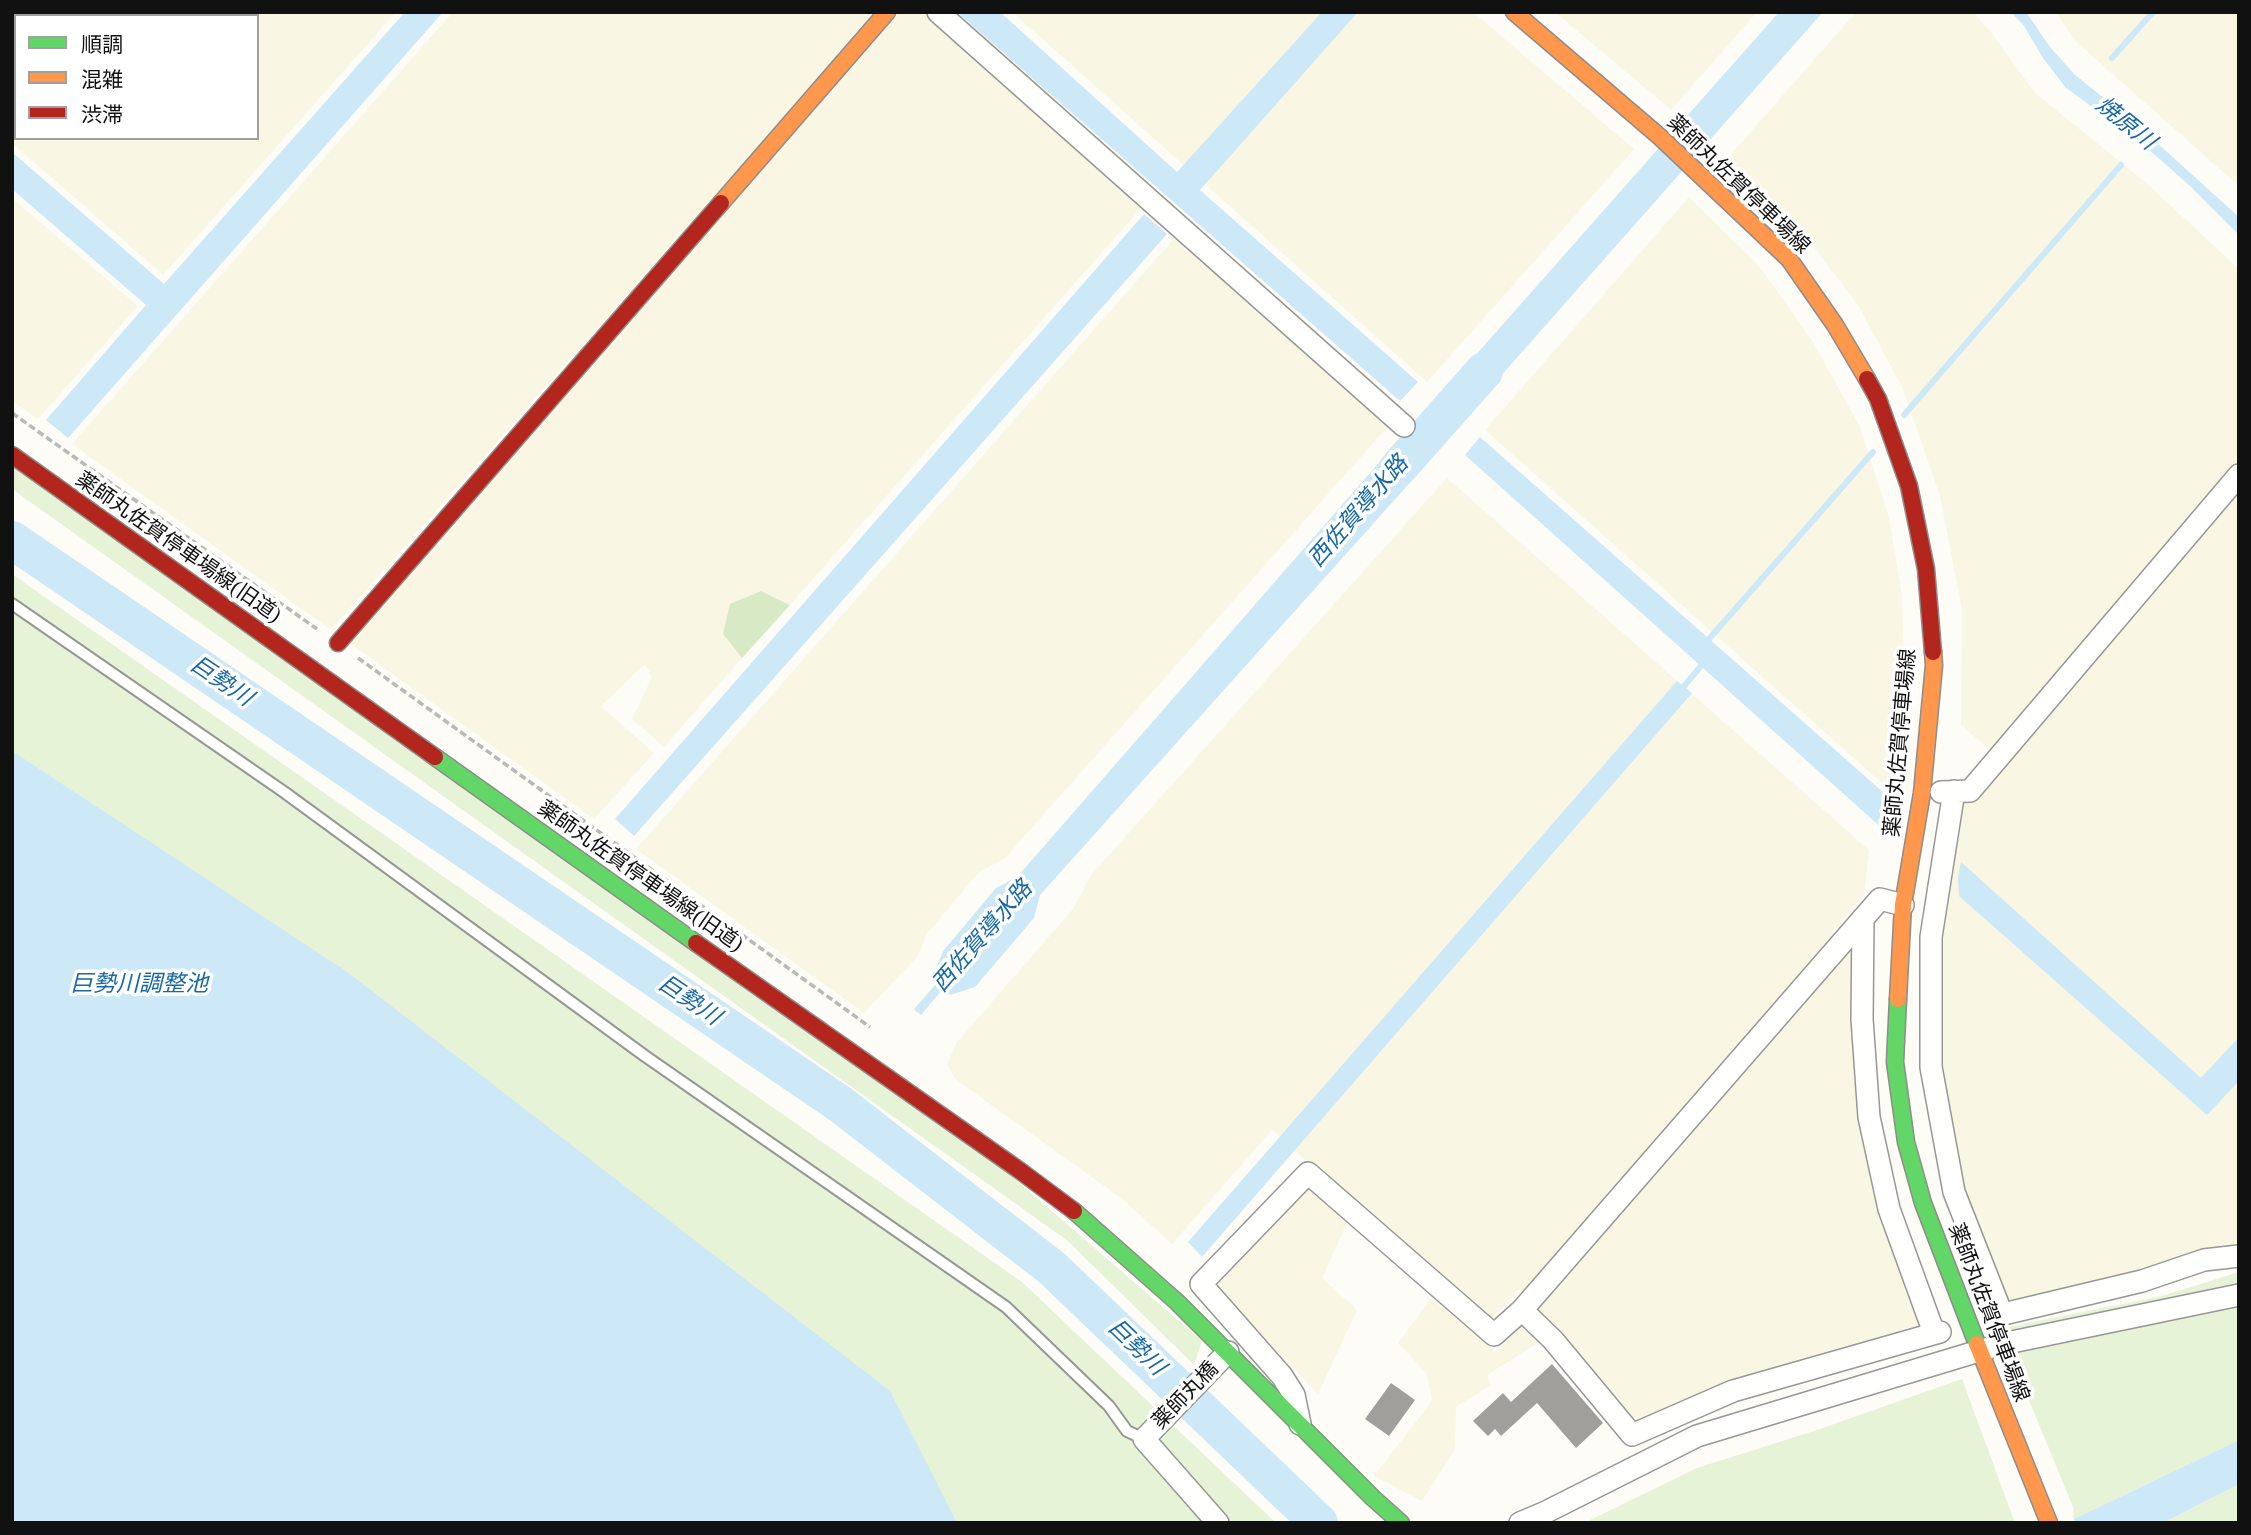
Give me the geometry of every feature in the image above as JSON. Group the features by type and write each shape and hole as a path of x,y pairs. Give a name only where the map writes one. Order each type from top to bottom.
{"street":[{"path":"338,643 887,12"},
{"path":"938,12 1404,426"},
{"name":"薬師丸佐賀停車場線","path":"1514,12 1660,137 1788,259 1835,325 1878,399 1896,449 1909,486 1926,569 1934,666 1922,793 1903,905 1895,1062 1906,1142 1923,1203 1980,1355 2049,1523"},
{"name":"薬師丸佐賀停車場線(旧道)","path":"12,455 1019,1170 1111,1241 1177,1302 1401,1523"},
{"path":"1922,793 1970,790 2239,475"},
{"path":"1954,791 1931,937 1931,1067 1954,1192 1999,1315 2142,1281 2204,1260 2239,1256"},
{"path":"1300,1424 1294,1395 1282,1376 1201,1284 1308,1173 1494,1335 1522,1310 1880,899 1903,905"},
{"path":"1522,1310 1553,1340 1632,1435 1733,1391 1937,1333 1889,1209 1868,1118 1862,1019 1863,918"},
{"path":"1520,1523 1697,1436 1980,1355 2002,1344 2239,1295"},
{"name":"薬師丸橋","path":"1144,1439 1228,1352"},
{"path":"1144,1439 1218,1523"}],"lane":[{"path":"12,604 284,792 645,1056 1006,1307 1109,1406 1127,1431 1144,1439"}],"path":[{"path":"12,413 338,643 870,1027"}],"shaded area":[{"path":"396,12 163,275 12,143 12,21 14,19 14,140 259,140 259,14 18,14"},
{"path":"453,12 877,12 331,630 72,444"},
{"path":"898,12 924,12 1143,206 790,605 761,591 723,634 742,658 664,747 632,719 652,677 645,664 601,706 654,753 594,819 348,642"},
{"path":"1012,12 1473,12 1634,149 1427,382"},
{"path":"1555,12 1757,12 1671,110"},
{"path":"1856,12 1973,12 1991,32 2035,93 2144,181 2239,269 2239,1256 2084,1294 2004,1302 1959,1182 1938,1061 1940,937 1960,812 1989,749 1961,725 1962,610 1940,496 1903,389 1858,305 1803,233 1727,159"},
{"path":"2056,12 2239,12 2239,186 2074,40"},
{"path":"1689,197 1760,267 1813,342 1860,427 1889,517 1902,595 1905,692 1893,793 1485,430"},
{"path":"12,198 138,306 38,419 12,401"},
{"path":"1178,234 1391,423 1005,858 978,873 927,934 918,956 864,1013 636,849"},
{"path":"1447,478 1869,850 1864,896 1833,931 1854,952 1861,1121 1924,1323 1729,1385 1637,1423 1519,1290 1488,1323 1272,1130 1172,1244 1121,1198 955,1079 947,1064 957,1042 1073,909 1091,875"},
{"path":"1307,1187 1347,1223 1322,1278 1357,1310 1318,1394 1215,1286"},
{"path":"1431,1298 1496,1352 1523,1324 1541,1341 1487,1375 1491,1385 1456,1407 1455,1450 1422,1501 1374,1476 1432,1401 1427,1374 1398,1343"}],"green space":[{"path":"12,465 986,1154 1202,1341 1194,1365 1068,1241 12,489"},
{"path":"12,574 1022,1282 1276,1523 862,1523 12,1057"},
{"path":"761,591 790,605 742,658 723,634 730,604"},
{"path":"2239,1272 2239,1440 2074,1519 2073,1507 2012,1359 2003,1328 2162,1296"},
{"path":"1962,1379 2015,1523 1584,1523 1697,1468 1817,1430"},
{"path":"2239,1484 2239,1523 2163,1523"}],"water":[{"path":"405,12 443,12 68,438 46,420 146,305 12,189 12,152 164,284"},
{"path":"957,12 1000,12 1177,172 1322,12 1358,12 1200,190 1418,382 1400,401"},
{"path":"1779,12 1823,12 1483,396 1475,389 1453,414 1444,406 1466,381 1459,374"},
{"name":"焼原川","path":"2011,12 2026,12 2050,47 2074,74 2136,124 2239,217 2239,235 2190,186 2138,140 2066,88 2043,58 2024,26"},
{"path":"1144,214 1167,234 634,836 615,819"},
{"path":"1429,424 1439,432 1416,459 1424,467 1040,895 1034,918 975,987 950,995 943,989 921,1015 917,1012 914,1009 937,983 932,976 944,950 996,888 1017,877 1397,442 1407,450"},
{"path":"1480,437 1892,800 1884,830 1465,455"},
{"path":"1677,681 1692,693 1202,1257 1188,1242"},
{"name":"巨勢川調整池","path":"12,751 346,971 890,1391 957,1523 12,1523"},
{"path":"1961,862 2201,1078 2239,1037 2239,1081 2207,1115 1959,896 1958,877"},
{"path":"2239,1440 2239,1484 2163,1523 2076,1523 2074,1519"}],"building":[{"path":"1552,1364 1603,1423 1576,1448 1537,1403 1501,1436 1495,1429 1488,1436 1473,1421 1503,1393 1511,1402"},
{"path":"1391,1383 1415,1400 1389,1436 1365,1419"}],"waterway":[{"path":"2112,58 2153,12"},
{"path":"1904,415 2121,165"},
{"name":"西佐賀導水路","path":"1399,467 1484,371"},
{"path":"1709,639 1873,452"},
{"name":"巨勢川","path":"12,540 840,1104 1052,1268 1319,1523"},
{"path":"1679,692 1706,660"}],"traffic: fast":[{"path":"435,757 696,943"},
{"path":"1898,999 1895,1062 1906,1142 1923,1203 1977,1344"},
{"path":"1074,1211 1177,1302 1401,1523"}],"traffic: slow":[{"path":"721,203 887,12"},
{"path":"1514,12 1660,137 1789,259 1835,325 1867,379"},
{"path":"1898,999 1903,905 1922,793 1933,652"},
{"path":"1977,1344 2049,1523"}],"traffic: jam":[{"path":"338,643 721,203"},
{"path":"1867,379 1878,399 1909,486 1926,569 1933,652"},
{"path":"12,455 435,757"},
{"path":"696,943 1074,1211"}]}
